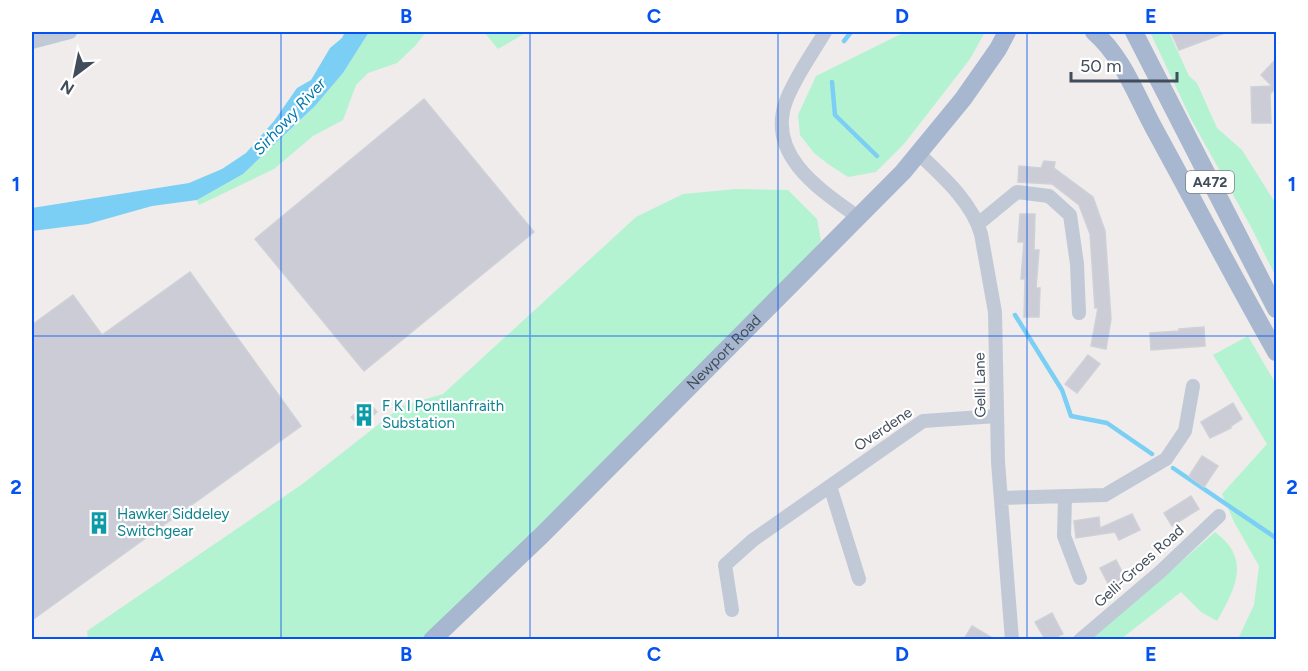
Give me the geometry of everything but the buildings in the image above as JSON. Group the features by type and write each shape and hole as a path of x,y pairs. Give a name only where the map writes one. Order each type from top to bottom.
{"main road":[{"name":"Newport Road","path":"432,639 543,534 919,154 963,99 998,49 1007,32"},
{"name":"Newport Road","path":"998,49 1022,32"},
{"name":"A472","path":"1094,32 1111,49 1123,68 1276,352"},
{"name":"A472","path":"1134,32 1276,309"}],"street":[{"path":"32,42 70,32"},
{"path":"825,32 789,95 782,116 781,129 787,151 795,163 839,204 858,218"},
{"name":"Gelli Lane","path":"919,154 948,183 969,208 978,224 995,312 1001,498 1012,639"},
{"path":"978,224 1017,192 1049,196 1070,214 1077,264 1079,313"},
{"path":"1001,498 1105,495 1166,459 1185,431 1193,386"},
{"name":"Overdene","path":"732,610 725,565 753,540 923,421 997,416"},
{"path":"830,486 859,579"},
{"path":"1065,496 1064,536 1080,578"},
{"name":"Gelli-Groes Road","path":"1080,639 1160,572 1219,516"}],"green space":[{"path":"369,32 426,32 397,63 368,73 356,85 343,120 313,136 274,169 199,205 197,200 243,174 315,106 343,73"},
{"path":"484,32 527,32 498,49"},
{"path":"905,32 985,32 970,59 904,144 876,172 848,177 814,153 800,135 798,115 816,76"},
{"path":"1150,32 1169,32 1189,76 1197,83 1217,128 1242,150 1276,204 1276,277 1191,119"},
{"path":"736,189 788,190 817,219 821,241 524,545 423,639 88,640 87,631 301,485 402,406 443,394 636,217 683,194"},
{"path":"1248,336 1276,384 1276,639 1238,639 1254,605 1259,566 1234,522 1222,494 1267,444 1213,355"},
{"path":"1215,532 1226,542 1237,564 1234,586 1217,621 1201,612 1181,592 1121,639 1087,640 1142,596"}],"water":[{"name":"Sirhowy River","path":"345,32 369,32 343,73 315,106 243,174 197,200 152,206 88,224 32,231 32,208 189,183 222,169 246,153 274,121 297,88 311,80 330,48 342,38"}],"waterway":[{"path":"844,41 851,32"},
{"path":"832,82 835,115 877,156"},
{"path":"1015,315 1062,390 1071,416 1107,423 1152,454"},
{"path":"1173,468 1276,538"}],"place":[{"name":"F K I Pontllanfraith Substation","path":"364,415"},
{"name":"Hawker Siddeley Switchgear","path":"99,523"}]}
